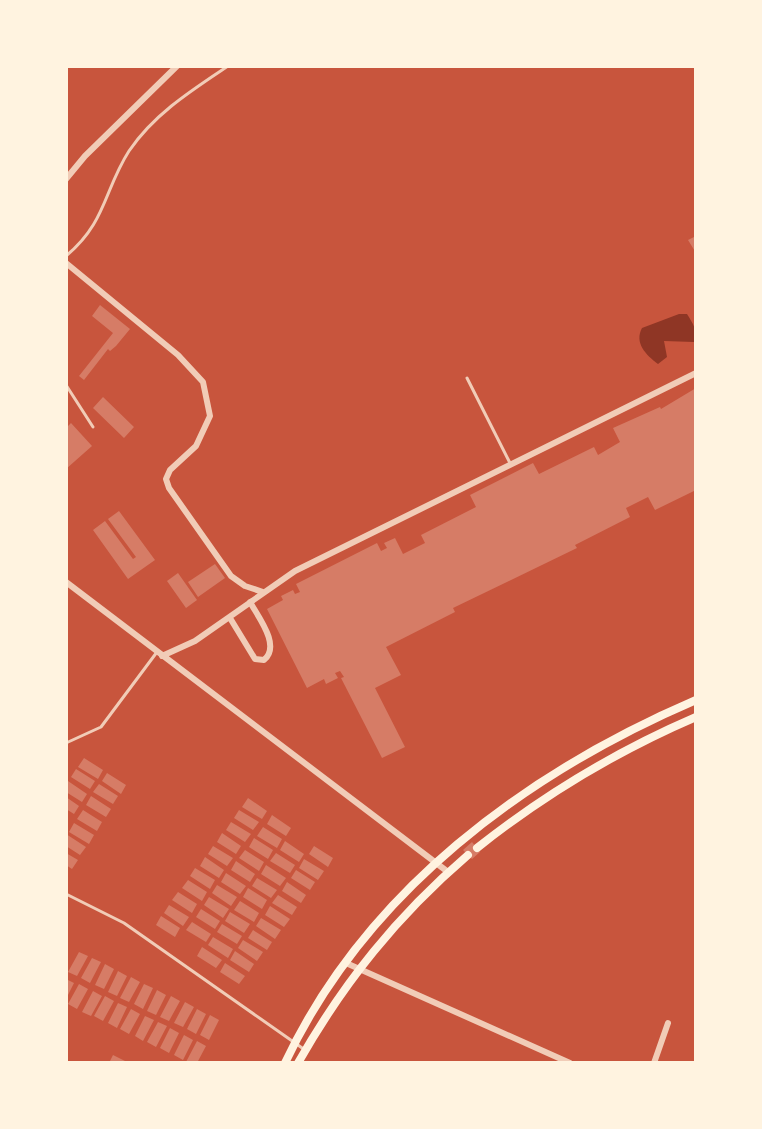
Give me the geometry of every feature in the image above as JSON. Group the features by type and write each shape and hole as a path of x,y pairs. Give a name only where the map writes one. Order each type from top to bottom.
{"main road":[{"path":"285,1063 310,1015 346,963 436,863 508,803 561,769 626,732 696,700"},
{"path":"477,848 569,781 637,744 696,717"},
{"path":"298,1063 360,967 401,917 468,855"}],"street":[{"path":"66,179 85,156 177,66"},
{"path":"66,263 178,355 203,382 210,416 196,446 170,470 166,479 169,488 231,576 245,586 263,592"},
{"path":"159,654 195,641 295,571 696,373"},
{"path":"66,582 448,872"},
{"path":"230,618 255,659 264,660 270,655 272,645 250,602"},
{"path":"346,963 570,1063"},
{"path":"654,1063 668,1023"}],"lane":[{"path":"66,256 84,241 103,208 115,175 148,126 186,94 228,66"},
{"path":"467,378 511,465"},
{"path":"66,385 93,427"},
{"path":"66,743 101,727 159,654"},
{"path":"66,894 124,923 305,1050"}],"shaded area":[{"path":"687,314 693,324 694,342 664,341 667,357 658,364 640,344 642,328"}],"building":[{"path":"696,236 696,253 688,240"},
{"path":"100,305 130,329 116,346 110,351 108,349 84,380 79,376 113,333 92,316"},
{"path":"696,388 696,490 655,510 648,497 626,508 630,517 575,545 577,548 453,608 455,612 386,647 401,675 375,688 405,747 382,758 340,671 335,673 338,678 326,684 324,679 307,688 267,609 283,600 281,596 293,590 295,594 300,592 296,584 377,543 381,551 387,548 384,543 395,538 403,554 425,543 421,535 476,507 470,495 533,463 539,474 594,447 598,455 620,442 613,428 661,409"},
{"path":"103,397 134,427 124,438 93,408"},
{"path":"71,423 92,446 66,469 66,428"},
{"path":"119,511 155,560 128,579 93,530 105,521 133,559 136,557 108,519"},
{"path":"215,564 225,578 198,597 188,582"},
{"path":"178,573 197,600 186,608 167,581"},
{"path":"84,758 103,770 98,779 78,767"},
{"path":"76,769 95,781 90,789 71,777"},
{"path":"107,773 126,785 121,794 102,781"},
{"path":"68,781 87,794 82,802 66,792"},
{"path":"99,784 118,796 113,804 93,792"},
{"path":"91,796 111,809 106,817 86,805"},
{"path":"66,797 79,806 74,814 66,809"},
{"path":"248,798 267,811 262,819 242,807"},
{"path":"83,810 102,822 97,831 77,819"},
{"path":"239,810 259,822 253,830 234,818"},
{"path":"272,815 291,828 286,836 267,824"},
{"path":"231,822 251,834 245,842 226,830"},
{"path":"74,823 94,835 89,844 69,832"},
{"path":"263,827 282,839 277,848 257,836"},
{"path":"222,833 241,846 236,854 217,842"},
{"path":"66,834 86,847 80,855 66,846"},
{"path":"254,838 273,850 268,859 249,847"},
{"path":"285,841 304,854 299,862 280,850"},
{"path":"472,842 480,852 472,859 463,850"},
{"path":"213,846 233,858 227,866 208,854"},
{"path":"314,846 333,858 328,867 309,854"},
{"path":"245,850 264,862 259,871 239,858"},
{"path":"66,853 78,860 72,869 66,865"},
{"path":"276,853 295,865 290,873 270,861"},
{"path":"205,857 224,870 219,878 200,866"},
{"path":"304,859 324,871 318,880 299,868"},
{"path":"236,861 255,874 250,882 231,870"},
{"path":"266,865 286,878 280,886 261,874"},
{"path":"195,868 215,880 210,889 190,876"},
{"path":"296,870 315,882 310,890 291,878"},
{"path":"226,873 246,886 240,894 221,882"},
{"path":"257,878 277,890 271,898 252,886"},
{"path":"188,880 207,892 202,901 182,888"},
{"path":"287,882 306,895 301,903 282,891"},
{"path":"217,885 237,897 231,906 212,893"},
{"path":"248,888 267,900 262,909 243,897"},
{"path":"178,892 197,904 192,913 172,900"},
{"path":"278,895 297,907 292,915 272,903"},
{"path":"209,897 229,909 223,918 204,905"},
{"path":"240,901 259,913 254,922 234,910"},
{"path":"169,905 189,917 183,926 164,913"},
{"path":"270,906 290,919 284,927 265,915"},
{"path":"201,909 220,921 215,929 196,917"},
{"path":"230,912 250,924 244,933 225,921"},
{"path":"161,916 180,928 175,937 156,925"},
{"path":"261,918 281,930 275,939 256,926"},
{"path":"192,922 211,934 206,942 186,930"},
{"path":"222,924 242,936 237,944 217,932"},
{"path":"253,930 272,942 267,950 248,938"},
{"path":"213,937 233,949 228,958 208,945"},
{"path":"243,940 263,952 257,961 238,948"},
{"path":"202,947 222,960 216,968 197,956"},
{"path":"235,951 254,964 249,972 230,960"},
{"path":"79,952 88,956 77,976 68,972"},
{"path":"92,958 101,962 90,983 81,978"},
{"path":"225,963 245,976 239,984 220,972"},
{"path":"105,964 114,969 104,989 95,985"},
{"path":"118,971 127,976 117,996 108,992"},
{"path":"131,977 140,982 129,1002 120,998"},
{"path":"66,979 74,983 66,999"},
{"path":"79,984 88,989 77,1009 68,1004"},
{"path":"144,984 153,988 143,1009 134,1004"},
{"path":"157,990 166,995 156,1015 147,1011"},
{"path":"93,991 102,996 91,1016 82,1012"},
{"path":"105,996 114,1001 103,1021 94,1016"},
{"path":"171,996 180,1001 169,1021 160,1017"},
{"path":"185,1002 194,1007 183,1027 174,1023"},
{"path":"118,1003 127,1007 117,1028 108,1023"},
{"path":"131,1009 140,1014 129,1034 120,1029"},
{"path":"197,1009 206,1014 196,1034 187,1029"},
{"path":"210,1015 219,1020 209,1040 200,1035"},
{"path":"145,1016 154,1020 143,1041 135,1036"},
{"path":"158,1022 167,1026 156,1047 147,1042"},
{"path":"170,1028 179,1033 169,1053 160,1048"},
{"path":"184,1035 193,1040 183,1060 174,1055"},
{"path":"197,1041 206,1046 197,1063 186,1062"},
{"path":"113,1055 129,1063 109,1063"}]}
